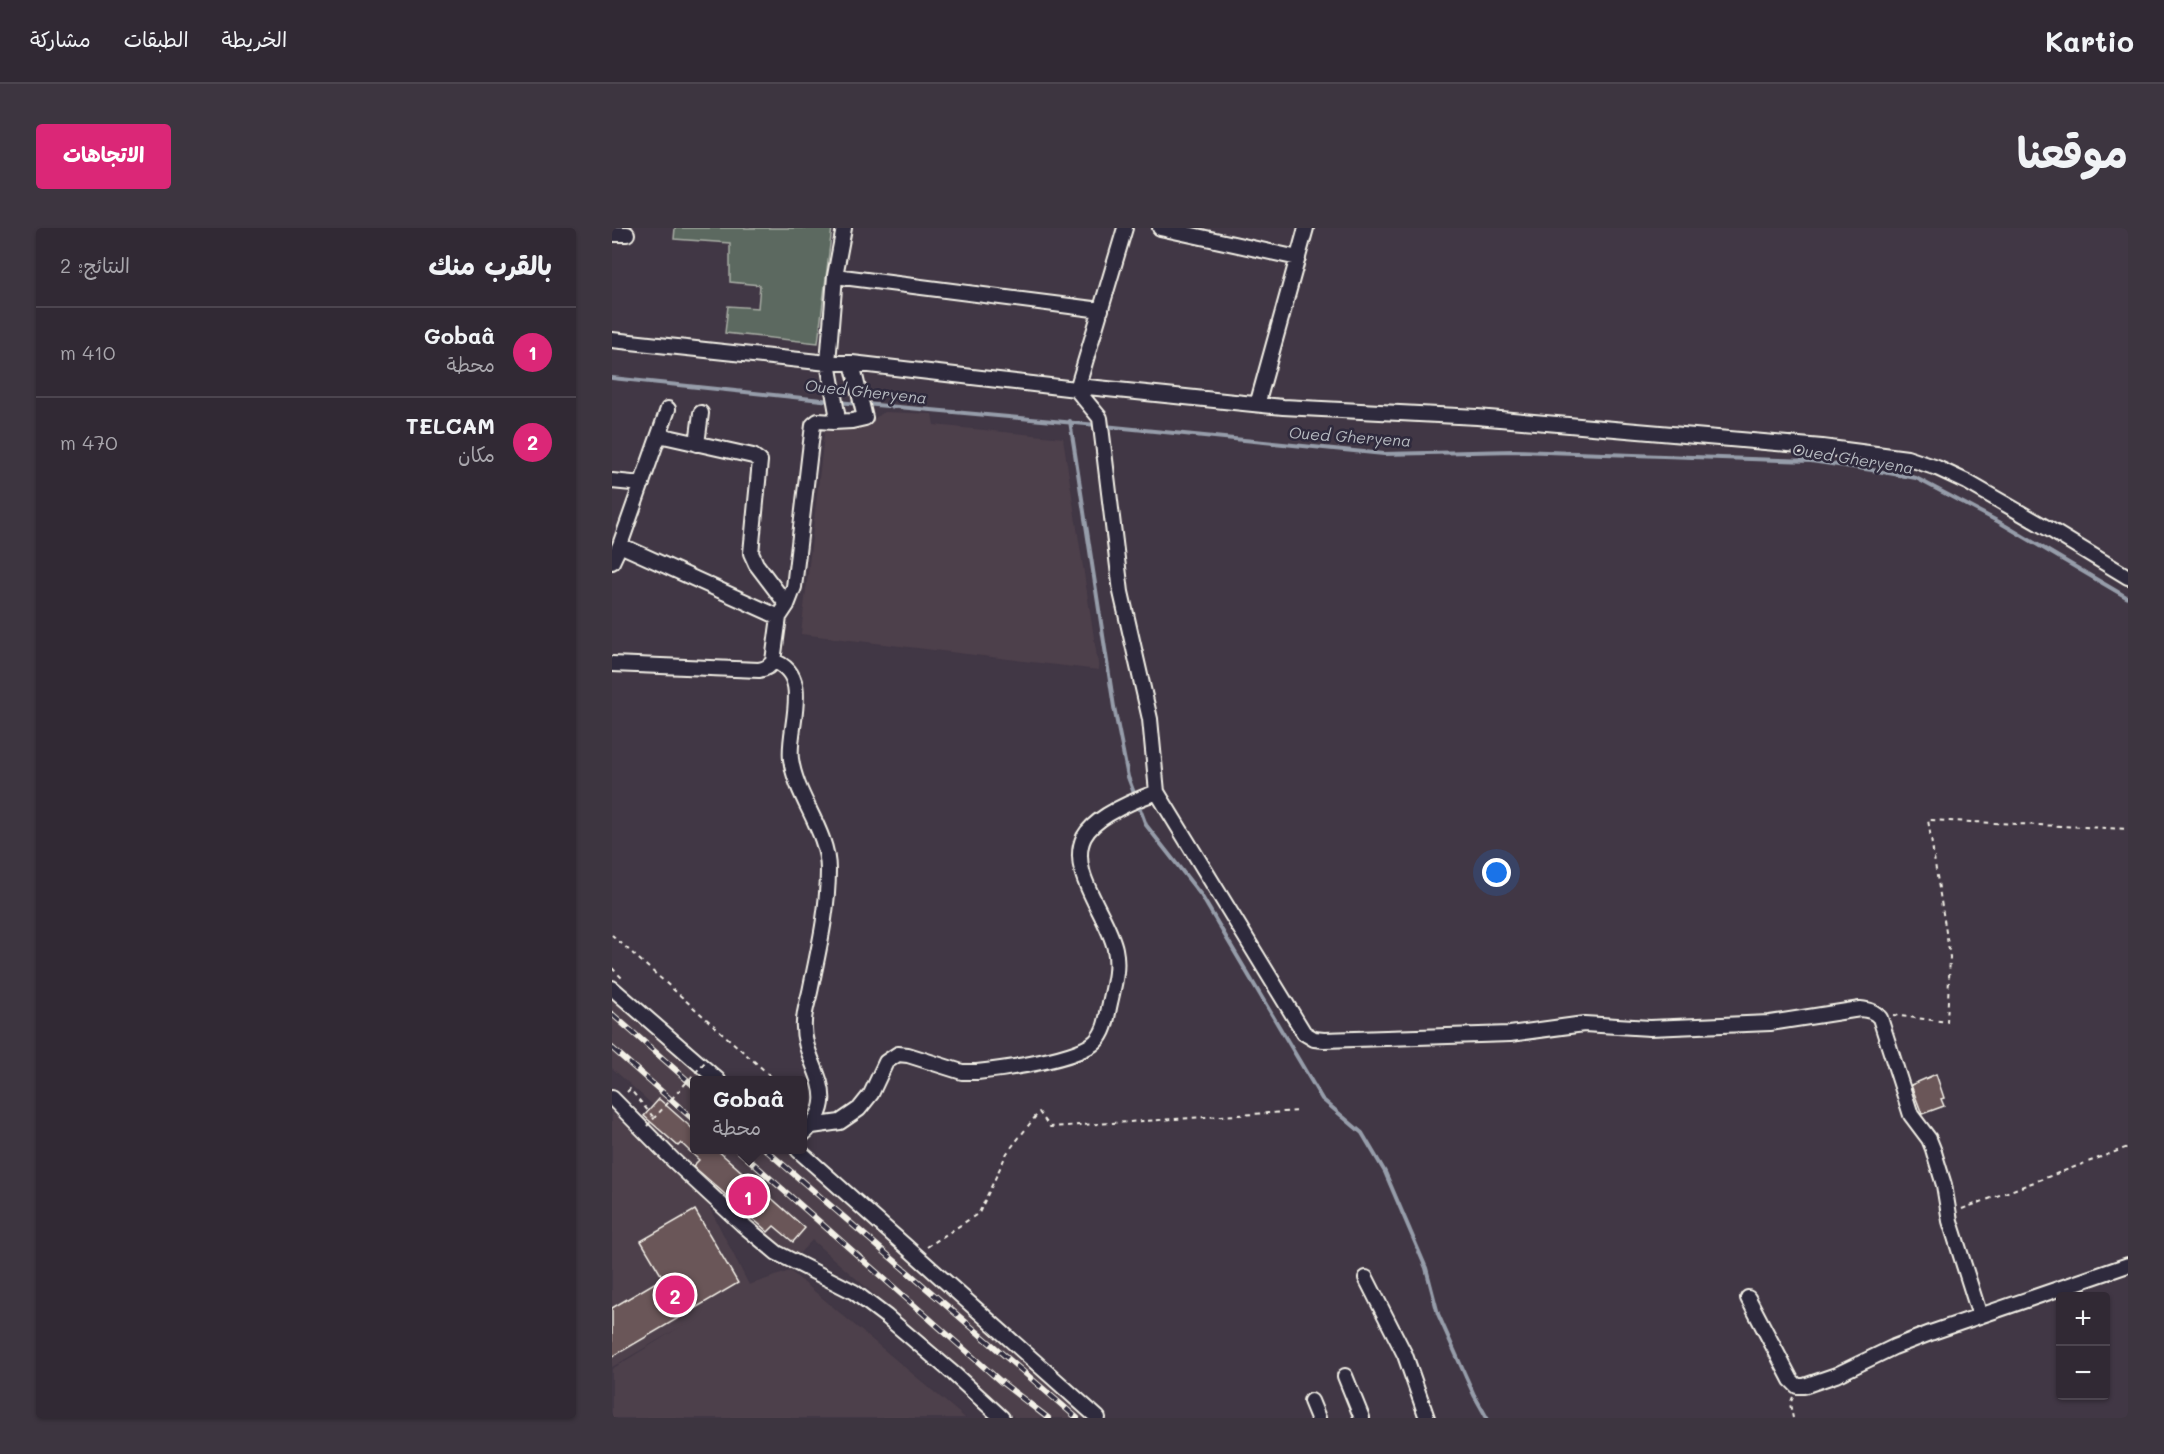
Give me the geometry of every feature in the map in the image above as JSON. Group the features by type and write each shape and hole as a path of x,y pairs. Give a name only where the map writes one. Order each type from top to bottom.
{"street":[{"path":"835,417 828,363 835,276 844,228"},
{"path":"1077,388 1125,228"},
{"path":"1160,228 1298,258"},
{"path":"1259,398 1306,228"},
{"path":"612,234 627,234"},
{"path":"835,276 1101,310"},
{"path":"612,340 1283,407 1477,417 1811,446 1907,458 1966,482 2128,577"},
{"path":"612,664 759,670 771,666 779,617 794,587 813,425 818,421 835,417 852,421 865,418 852,363"},
{"path":"1077,388 1100,418 1121,592 1150,719 1157,792 1304,1033 1324,1040 1510,1034 1584,1024 1650,1028 1770,1023 1860,1009 1869,1010 1876,1013 1882,1025 1911,1115 1929,1139 1944,1185 1950,1221 1980,1316"},
{"path":"612,562 668,409"},
{"path":"697,444 701,413"},
{"path":"659,435 753,456 760,461 751,553 756,564 787,605"},
{"path":"612,481 642,484"},
{"path":"620,545 779,617"},
{"path":"773,662 784,666 794,678 796,699 790,756 797,784 816,826 828,868 826,912 804,1021 806,1046 823,1086 821,1106 807,1131"},
{"path":"807,1131 840,1122 859,1109 871,1094 886,1062 898,1054 962,1072 977,1072 1077,1053 1096,1042 1104,1030 1116,979 1117,959 1112,936 1083,875 1080,851 1085,836 1094,825 1135,801 1157,792"},
{"path":"612,988 713,1076"},
{"path":"612,1098 673,1160 777,1253 854,1292 887,1317 987,1413 1002,1418"},
{"path":"803,1154 1098,1418"},
{"path":"1748,1298 1791,1380 1797,1386 1804,1386 1836,1375 1894,1347 2128,1265"},
{"path":"1366,1278 1405,1355 1426,1418"},
{"path":"1345,1376 1362,1418"},
{"path":"1311,1401 1318,1418"}],"path":[{"path":"1876,1013 1947,1022 1950,957 1928,820 2128,829"},
{"path":"612,935 771,1076"},
{"path":"692,1076 706,1060"},
{"path":"647,1126 690,1078"},
{"path":"630,1089 654,1118"},
{"path":"915,1256 979,1213 1007,1153 1039,1112 1050,1127 1300,1111"},
{"path":"1949,1211 1961,1210 2128,1147"},
{"path":"1793,1418 1790,1404 1797,1386"}],"shaded area":[{"path":"675,228 832,228 818,343 725,333 728,306 758,308 760,285 730,282 730,243 674,239"},
{"path":"884,412 932,414 934,425 1063,438 1099,670 801,634 825,427 844,429 865,425"},
{"path":"612,999 700,1076 690,1076 690,1154 789,1154 1086,1418 1015,1418 812,1240 794,1259 639,1121 653,1105 612,1068"},
{"path":"612,1113 705,1199 749,1285 790,1271 965,1418 612,1418 612,1369 685,1324 612,1367"}],"building":[{"path":"1936,1074 1944,1098 1941,1099 1944,1106 1922,1114 1911,1085"},
{"path":"659,1099 690,1126 690,1152 681,1143 678,1146 644,1116"},
{"path":"693,1154 722,1154 805,1228 793,1242 774,1226 768,1232 693,1166 699,1160"},
{"path":"695,1210 738,1283 612,1357 612,1308 663,1278 641,1241"}],"waterway":[{"name":"Oued Gheryena","path":"612,378 831,401"},
{"name":"Oued Gheryena","path":"838,402 858,404"},
{"name":"Oued Gheryena","path":"865,404 1097,425"},
{"path":"1070,421 1114,707 1128,777 1146,825 1201,895 1322,1099 1362,1133 1385,1172 1426,1268 1438,1314 1474,1395 1487,1418"},
{"name":"Oued Gheryena","path":"1104,426 1384,454 1515,451 1811,461 1872,470 1916,478 1999,522 2128,598"}],"railway":[{"path":"612,1014 690,1082"},
{"path":"612,1048 690,1116"},
{"path":"743,1154 1000,1381 1048,1418"},
{"path":"771,1154 1077,1418"}],"place":[{"name":"Gobaâ","path":"748,1196"},
{"name":"TELCAM","path":"675,1295"}]}
